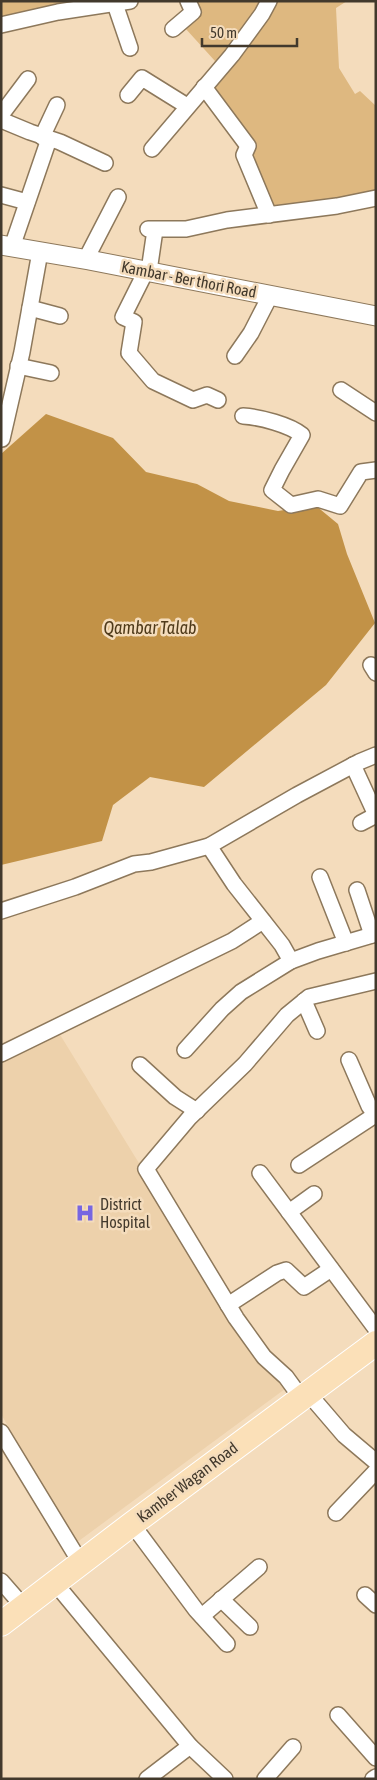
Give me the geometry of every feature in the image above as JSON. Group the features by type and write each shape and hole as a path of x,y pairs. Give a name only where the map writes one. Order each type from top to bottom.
{"main road":[{"name":"Kamber Wagan Road","path":"1,1624 132,1524 376,1329"},
{"name":"Kamber Wagan Road","path":"6,1596 74,1552 301,1390 376,1343"}],"street":[{"path":"1,25 58,12 130,1"},
{"path":"173,29 194,12 188,1"},
{"path":"152,149 232,55 262,14 269,1"},
{"path":"115,4 130,48"},
{"path":"128,96 142,78 187,106"},
{"path":"1,115 28,79"},
{"path":"204,87 248,146 244,155 269,215"},
{"path":"6,246 27,202 57,105"},
{"path":"1,120 104,163"},
{"path":"1,195 27,202"},
{"path":"86,259 118,197"},
{"path":"218,400 207,395 193,400 153,382 129,353 134,322 124,317 148,271 151,230 186,229 227,220 337,206 376,198"},
{"name":"Kambar - Ber thori Road","path":"6,246 86,259 376,316"},
{"path":"2,439 40,252"},
{"path":"236,356 270,296"},
{"path":"30,308 60,316"},
{"path":"18,366 51,373"},
{"path":"341,390 376,413"},
{"path":"243,416 254,417 297,430 302,436 272,490 291,505 318,499 340,506 361,472 376,470"},
{"path":"1,910 75,887 134,864 151,862 209,846 353,765 376,755"},
{"path":"353,765 376,815 361,822"},
{"path":"209,846 234,884 282,945 292,961"},
{"path":"320,877 346,943"},
{"path":"184,1050 222,1009 242,992 292,961 318,951 374,935 357,890"},
{"path":"1,1054 232,941 263,921"},
{"path":"376,981 309,998 304,1001 287,1015 245,1064 197,1111 146,1169 228,1306 264,1357 301,1390 344,1435 376,1462"},
{"path":"304,1001 317,1031"},
{"path":"299,1164 376,1116 369,1106 348,1060"},
{"path":"140,1065 175,1097 197,1111"},
{"path":"260,1173 376,1329"},
{"path":"289,1212 314,1194"},
{"path":"228,1306 277,1273 286,1270 304,1287 331,1269"},
{"path":"1,1432 74,1552"},
{"path":"336,1512 376,1471"},
{"path":"132,1524 202,1616 227,1644"},
{"path":"202,1616 259,1567"},
{"path":"55,1583 190,1746 225,1779"},
{"path":"221,1599 250,1627"},
{"path":"338,1715 376,1758"},
{"path":"147,1779 190,1746"},
{"path":"264,1779 293,1748"}],"shaded area":[{"path":"1,1 92,1 1,22"},
{"path":"194,1 347,1 336,8 339,68 355,94 360,91 376,106 376,194 271,207 247,156 203,81 215,61 185,28"},
{"name":"District Hospital","path":"59,1033 263,1365 285,1389 76,1543 1,1414 1,1061"}],"water":[{"name":"Qambar Talab","path":"46,414 113,438 146,472 197,484 229,501 278,511 315,505 338,524 347,554 375,623 326,685 204,787 150,777 113,805 102,841 1,865 1,454"}],"place":[{"name":"District Hospital","path":"85,1213"}]}
